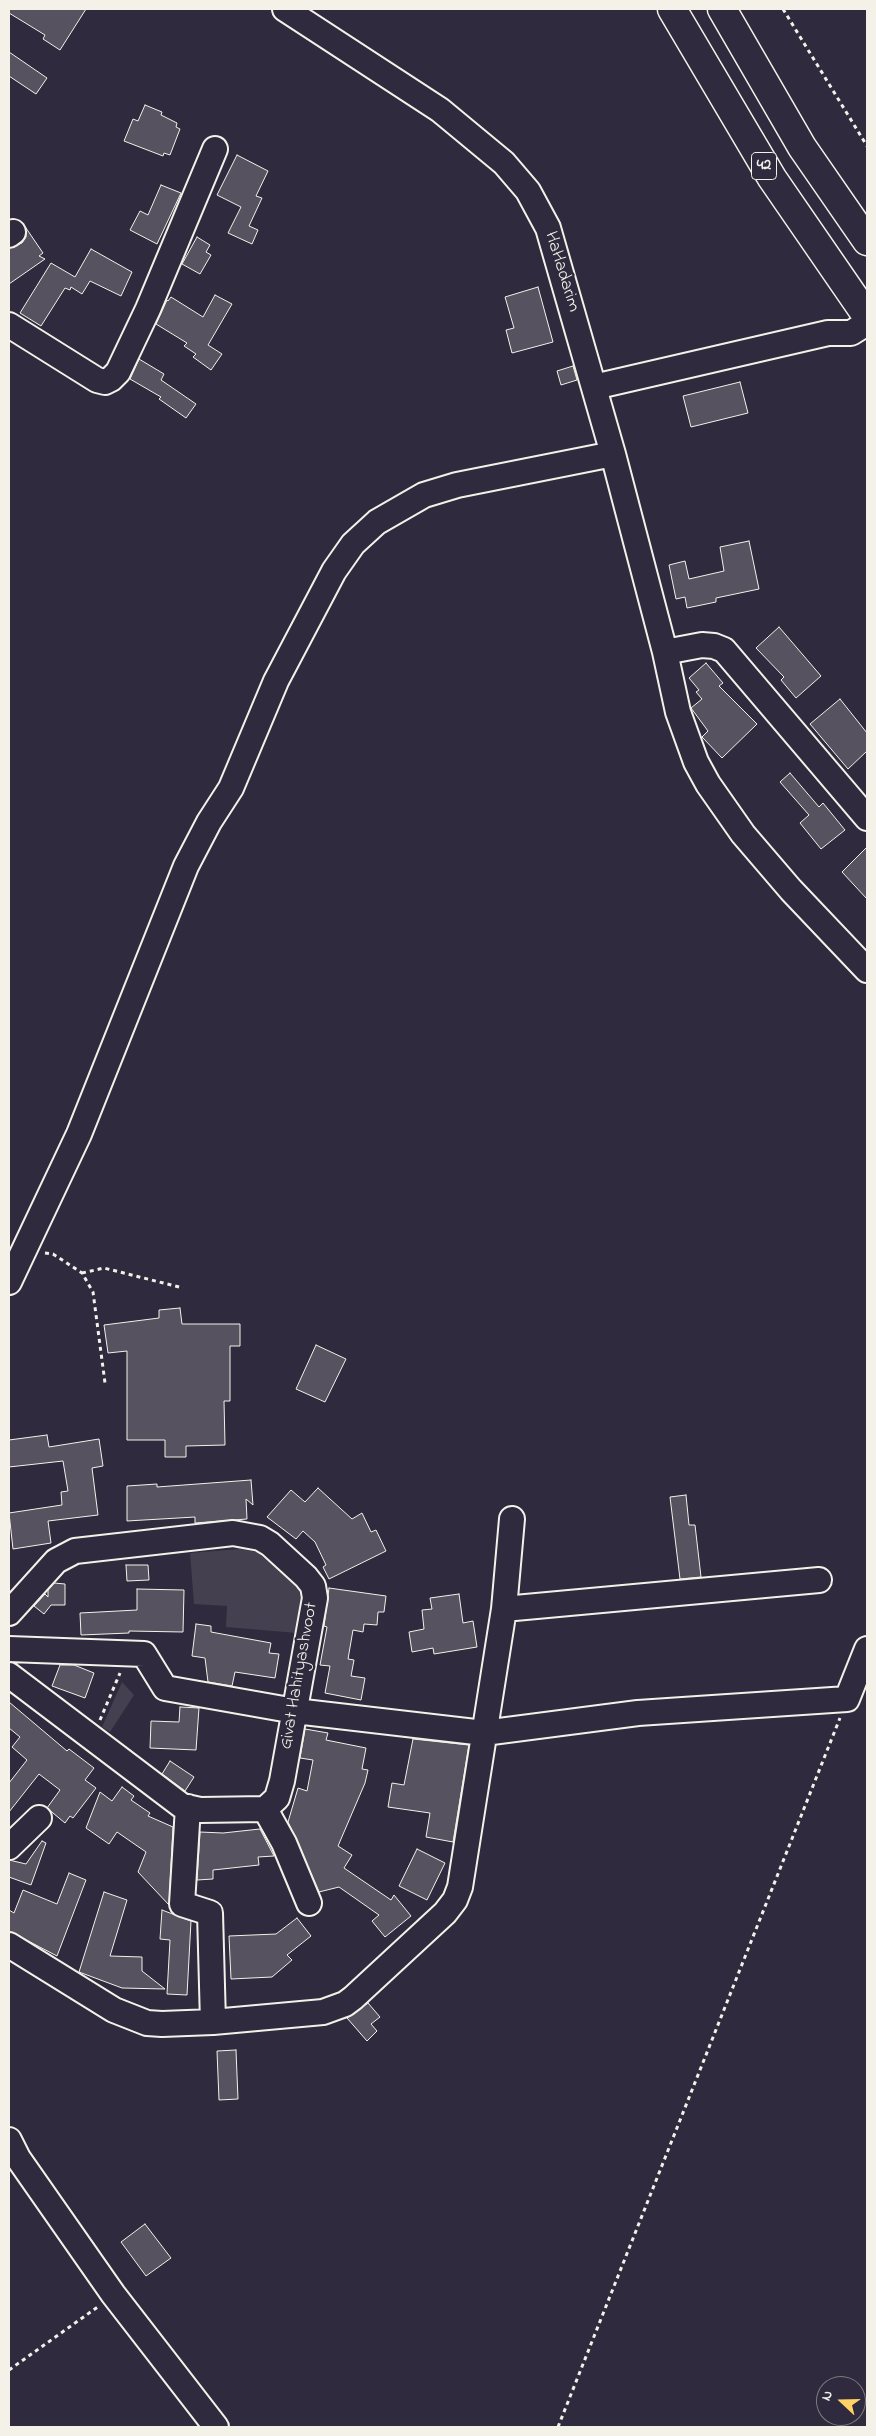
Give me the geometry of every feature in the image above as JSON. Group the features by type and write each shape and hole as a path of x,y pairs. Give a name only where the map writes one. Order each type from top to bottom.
{"highway":[{"name":"42","path":"672,9 772,178 867,316"},
{"name":"42","path":"722,9 802,147 867,241"}],"street":[{"name":"HaHadarim","path":"285,9 440,110 504,163 528,191 548,228 613,454 678,712 696,762 708,784 744,834 785,883 867,970"},
{"path":"9,325 97,380 105,382 111,379 118,372 148,309 215,149"},
{"path":"594,387 828,333 851,333 867,323"},
{"path":"9,1282 79,1134 186,866 209,822 231,788 276,681 334,571 353,544 377,522 398,508 424,495 457,485 613,454"},
{"path":"664,652 702,645 714,646 724,650 867,818"},
{"path":"9,1945 128,2017 147,2023 213,2022 323,2012 345,2004 445,1913 460,1887 504,1609 512,1519"},
{"name":"Givat Hahityashvoot","path":"9,1613 56,1561 75,1550 233,1533 260,1538 306,1576 313,1586 315,1598 282,1781 277,1798 265,1809"},
{"path":"504,1609 819,1580"},
{"path":"9,1649 144,1654 165,1688 295,1712 484,1733 638,1713 847,1699 867,1650"},
{"path":"9,1675 170,1799 200,1810 265,1809 284,1843 309,1903"},
{"path":"188,1807 182,1904 210,1913 213,2022"},
{"path":"9,1847 39,1818"},
{"path":"9,2140 18,2158 113,2294 216,2427"}],"path":[{"path":"783,9 867,146"},
{"path":"22,1254 32,1252 53,1254 82,1273 93,1292 105,1383"},
{"path":"82,1273 104,1268 183,1288"},
{"path":"91,1738 129,1654"},
{"path":"558,2427 847,1699"},
{"path":"9,2370 82,2319 113,2294"}],"shaded area":[{"path":"240,1549 257,1552 298,1587 303,1607 297,1633 226,1627 227,1606 194,1604 190,1553"},
{"path":"122,1682 134,1695 110,1732 102,1727"}],"building":[{"path":"9,9 86,9 60,50 43,39 45,35 9,13"},
{"path":"9,52 47,78 36,94 9,76"},
{"path":"145,105 162,112 161,115 177,123 176,127 180,129 170,155 164,153 163,156 124,141 133,119 138,121"},
{"path":"237,155 268,171 256,196 262,198 249,226 258,230 252,244 228,233 241,207 217,195"},
{"path":"161,185 181,193 157,244 130,230 140,211 148,215"},
{"path":"26,228 43,253 39,256 45,259 9,284 9,248 22,243 26,237"},
{"path":"197,237 210,245 206,252 211,255 200,274 182,264"},
{"path":"91,249 132,272 121,296 90,281 82,294 71,287 70,290 65,288 41,326 20,313 51,263 75,277"},
{"path":"538,287 553,342 512,353 506,330 514,328 505,297"},
{"path":"215,295 232,304 208,345 222,354 211,370 193,357 196,354 184,346 187,343 156,324 167,300 171,297 203,317"},
{"path":"139,359 164,374 161,380 196,404 186,418 159,399 161,397 130,379"},
{"path":"573,366 577,380 561,385 557,371"},
{"path":"740,382 748,413 691,427 683,396"},
{"path":"749,541 759,589 716,598 716,602 687,608 685,597 676,599 669,565 685,561 689,579 724,571 720,547"},
{"path":"779,627 821,676 796,698 781,680 784,677 756,648"},
{"path":"706,663 723,683 719,686 757,724 722,758 702,737 708,731 691,708 702,699 696,692 699,690 689,678"},
{"path":"840,699 867,733 867,751 848,769 810,724"},
{"path":"790,773 819,807 823,803 845,830 821,849 800,823 809,815 780,782"},
{"path":"867,847 867,899 842,872"},
{"path":"180,1308 182,1324 240,1324 240,1346 230,1346 230,1401 224,1401 225,1445 186,1446 186,1457 165,1457 165,1440 127,1440 127,1351 108,1353 104,1325 159,1318 159,1310"},
{"path":"316,1345 346,1359 325,1402 296,1389"},
{"path":"47,1435 49,1447 99,1439 103,1466 92,1468 98,1515 48,1521 51,1543 13,1549 9,1513 62,1505 61,1492 68,1491 63,1461 9,1467 9,1440"},
{"path":"251,1480 253,1505 246,1499 247,1519 195,1523 195,1517 127,1521 127,1486 157,1484 157,1487"},
{"path":"318,1488 352,1519 362,1513 371,1532 376,1530 386,1551 329,1579 323,1567 326,1565 315,1542 303,1531 296,1539 267,1517 291,1490 305,1502"},
{"path":"686,1495 689,1525 695,1525 701,1577 680,1579 670,1497"},
{"path":"126,1565 148,1565 149,1580 127,1581"},
{"path":"54,1583 65,1584 65,1605 51,1605 44,1614 34,1606 45,1594 48,1597 48,1590"},
{"path":"329,1588 386,1596 384,1612 378,1612 377,1625 364,1624 363,1632 353,1630 348,1659 354,1660 351,1676 365,1678 361,1700 325,1693 330,1666 320,1665 327,1627 324,1626"},
{"path":"137,1589 184,1590 183,1632 129,1631 129,1633 81,1635 80,1613 137,1610"},
{"path":"459,1594 463,1623 473,1621 477,1647 434,1654 433,1648 412,1652 409,1632 424,1629 422,1610 432,1609 430,1598"},
{"path":"196,1624 211,1626 211,1632 271,1643 269,1653 279,1654 275,1678 235,1672 232,1686 208,1682 205,1658 192,1656"},
{"path":"60,1665 74,1665 94,1673 85,1698 52,1686"},
{"path":"9,1702 67,1751 69,1749 94,1768 85,1780 96,1788 73,1818 70,1816 65,1823 47,1808 60,1790 39,1774 9,1812 9,1783 27,1760 12,1747 20,1737 9,1728"},
{"path":"180,1707 199,1708 196,1750 150,1748 151,1721 179,1722"},
{"path":"305,1729 328,1733 326,1740 366,1748 362,1769 368,1770 365,1783 338,1846 352,1855 344,1868 391,1900 394,1895 411,1916 385,1937 372,1921 379,1915 339,1887 319,1892 288,1822 298,1788 307,1791 313,1760 300,1758"},
{"path":"413,1739 469,1745 453,1842 426,1837 430,1813 388,1807 392,1783 404,1785"},
{"path":"170,1761 194,1777 185,1791 162,1774"},
{"path":"122,1787 134,1796 131,1800 150,1813 148,1816 173,1827 169,1905 138,1872 146,1852 117,1832 109,1844 86,1828 100,1792 112,1801"},
{"path":"260,1829 274,1856 258,1857 259,1865 213,1870 213,1879 197,1880 200,1832 223,1833"},
{"path":"42,1841 46,1843 31,1885 9,1877 9,1860 26,1864"},
{"path":"417,1849 445,1863 427,1900 399,1886"},
{"path":"69,1873 86,1880 57,1956 9,1931 9,1910 14,1913 23,1890 57,1904"},
{"path":"104,1892 127,1900 110,1956 142,1957 142,1971 165,1989 122,1988 79,1972"},
{"path":"162,1910 191,1921 187,1995 167,1994 170,1940 160,1939"},
{"path":"297,1918 311,1936 287,1955 292,1960 272,1977 231,1979 229,1936 276,1934"},
{"path":"368,2003 380,2017 371,2024 377,2031 367,2041 347,2018"},
{"path":"236,2050 238,2099 219,2100 217,2051"},
{"path":"145,2224 171,2258 146,2276 121,2242"}]}
